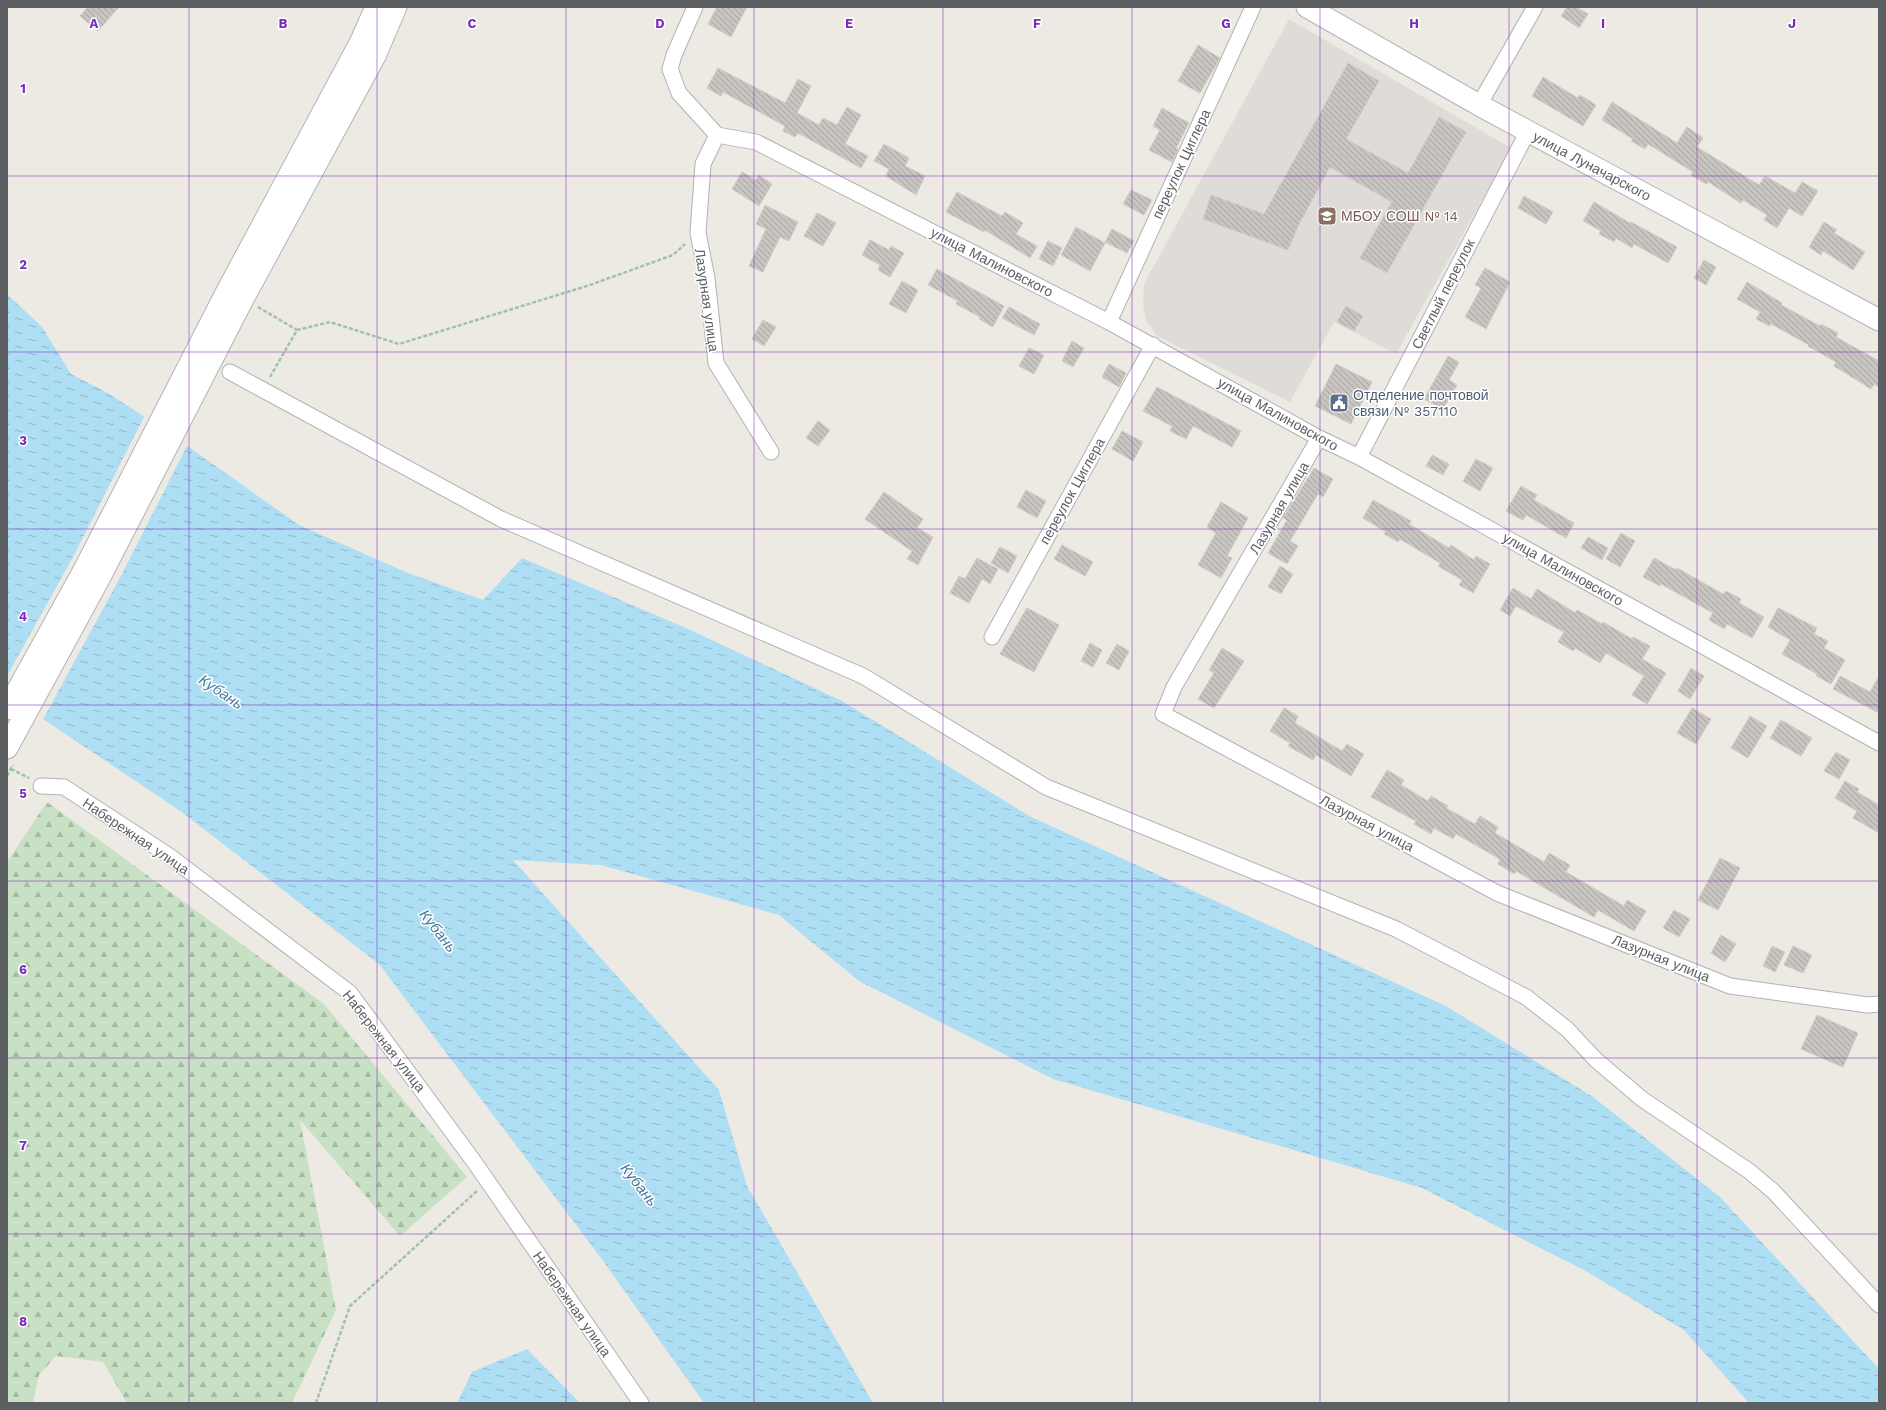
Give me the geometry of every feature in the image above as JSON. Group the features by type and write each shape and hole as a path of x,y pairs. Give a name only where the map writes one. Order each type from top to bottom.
{"main road":[{"path":"10,761 99,579 241,300 362,41 376,7"},
{"path":"7,709 84,570 241,300 375,56 396,7"},
{"name":"улица Луначарского","path":"1307,7 1480,105 1879,320"}],"street":[{"path":"695,7 674,55 670,68 679,94 717,135"},
{"name":"переулок Циглера","path":"1109,322 1253,7"},
{"path":"1480,105 1535,7"},
{"name":"Светлый переулок","path":"1359,457 1528,131"},
{"name":"улица Малиновского","path":"717,135 756,142 1153,345 1320,438 1359,457 1879,743"},
{"name":"Лазурная улица","path":"717,135 703,164 698,233 707,278 716,363 771,452"},
{"name":"переулок Циглера","path":"992,637 1153,345"},
{"path":"230,372 501,520 863,676 1046,787 1396,929 1526,996 1567,1029 1596,1060 1642,1099 1749,1171 1773,1191 1879,1305"},
{"name":"Лазурная улица","path":"1320,438 1174,687 1163,714 1498,893 1730,986 1868,1005 1879,1004"},
{"name":"Набережная улица","path":"41,786 64,787 168,855 350,993 488,1181 641,1403"}],"path":[{"path":"241,300 298,330 330,322 399,344 590,285 673,255 698,233"},
{"path":"263,390 298,330"},
{"path":"7,776 10,761 41,786"},
{"path":"316,1403 350,1306 488,1181"}],"shaded area":[{"name":"МБОУ СОШ № 14","path":"1289,19 1511,148 1396,354 1334,322 1290,402 1157,336 1146,320 1143,304 1144,284"}],"green space":[{"path":"47,802 324,1004 467,1177 400,1236 300,1120 336,1310 292,1403 127,1403 103,1362 56,1356 39,1375 33,1403 7,1403 7,862"}],"water":[{"name":"Кубань","path":"7,294 42,327 71,374 108,393 166,431 299,525 408,573 483,600 522,558 686,628 842,701 1031,817 1446,1006 1593,1097 1720,1197 1879,1369 1879,1403 1749,1403 1684,1330 1584,1270 1422,1188 1053,1079 859,981 779,915 601,865 513,860 719,1090 747,1186 873,1403 704,1403 601,1258 379,964 179,810 7,695"},
{"path":"527,1349 580,1403 457,1403 472,1372"}],"pier":[{"path":"145,415 188,444 122,574 42,721 7,697 7,676 73,557"}],"building":[{"path":"88,7 119,7 98,31 80,16"},
{"path":"717,7 747,7 731,37 708,24"},
{"path":"1567,7 1576,7 1588,14 1579,28 1561,16"},
{"path":"1198,45 1220,58 1200,93 1178,81"},
{"path":"1348,63 1379,81 1346,139 1408,173 1439,117 1466,132 1387,273 1360,258 1392,202 1330,167 1299,224 1288,250 1203,219 1211,195 1264,214"},
{"path":"718,68 785,103 798,79 811,86 797,113 819,125 823,118 837,125 847,107 861,115 845,144 868,156 861,168 798,133 795,137 783,131 785,126 723,92 721,96 707,88"},
{"path":"1543,77 1578,98 1580,95 1596,105 1583,126 1532,96"},
{"path":"1612,102 1677,143 1687,127 1703,138 1697,147 1759,185 1765,176 1795,193 1802,182 1818,191 1802,216 1789,208 1777,228 1764,220 1767,215 1743,200 1741,203 1708,182 1706,184 1691,175 1693,172 1648,144 1645,149 1631,141 1633,139 1602,120"},
{"path":"1162,108 1189,123 1176,148 1178,149 1172,162 1149,150 1160,130 1153,126"},
{"path":"884,144 909,158 905,166 925,176 916,195 886,176 889,169 874,161"},
{"path":"742,172 756,180 759,175 772,184 759,206 732,189"},
{"path":"1131,190 1152,200 1144,215 1123,204"},
{"path":"957,192 1002,216 1005,212 1023,223 1016,234 1037,246 1030,258 985,230 984,232 946,212"},
{"path":"1524,196 1553,212 1546,224 1518,208"},
{"path":"1594,202 1630,223 1631,222 1677,247 1668,263 1634,244 1632,248 1616,238 1614,242 1599,234 1601,231 1583,221"},
{"path":"765,205 798,222 789,241 780,237 763,272 749,266 766,229 756,224"},
{"path":"817,213 836,223 823,246 804,236"},
{"path":"1824,222 1837,230 1834,233 1865,252 1853,270 1823,251 1821,255 1809,247"},
{"path":"1076,227 1105,243 1090,271 1061,255"},
{"path":"1112,229 1134,241 1127,253 1105,242"},
{"path":"870,240 889,250 891,246 904,253 890,277 878,270 880,265 862,255"},
{"path":"1048,241 1062,248 1053,266 1039,259"},
{"path":"1704,260 1716,267 1706,285 1694,278"},
{"path":"1485,268 1510,282 1486,329 1465,317 1481,288 1475,285"},
{"path":"937,269 1004,306 993,327 979,319 980,317 956,304 958,301 928,285"},
{"path":"902,281 918,290 906,313 889,304"},
{"path":"1747,282 1782,303 1781,305 1820,326 1821,324 1838,333 1836,337 1879,361 1879,387 1874,384 1871,389 1834,366 1836,362 1808,346 1809,345 1771,324 1769,326 1756,319 1760,312 1737,299"},
{"path":"1346,306 1363,316 1354,331 1337,322"},
{"path":"1009,307 1040,324 1034,335 1002,318"},
{"path":"763,320 776,327 764,346 752,339"},
{"path":"1072,341 1084,348 1073,367 1062,361"},
{"path":"1029,348 1044,355 1034,374 1019,366"},
{"path":"1448,356 1459,362 1449,380 1457,385 1443,409 1424,399"},
{"path":"1109,364 1126,373 1119,387 1102,377"},
{"path":"1336,364 1372,382 1351,424 1315,406"},
{"path":"1157,387 1241,431 1232,447 1193,426 1186,439 1170,431 1172,426 1143,411"},
{"path":"818,421 830,430 818,446 806,438"},
{"path":"1122,431 1143,442 1133,461 1112,449"},
{"path":"1432,455 1449,464 1443,475 1426,466"},
{"path":"1476,459 1493,468 1480,491 1463,481"},
{"path":"1314,468 1333,479 1323,497 1318,494 1290,541 1298,546 1287,564 1268,553 1287,520 1283,518"},
{"path":"1521,486 1537,495 1534,500 1574,523 1566,538 1526,515 1523,520 1506,511"},
{"path":"1026,490 1046,501 1037,518 1017,507"},
{"path":"884,492 923,519 917,528 933,537 918,565 907,559 912,551 865,519"},
{"path":"1373,500 1411,521 1409,524 1449,548 1451,545 1474,560 1476,556 1490,564 1473,593 1459,585 1462,580 1438,566 1440,563 1400,539 1398,542 1384,534 1386,532 1363,518"},
{"path":"1221,502 1248,518 1227,556 1232,558 1221,578 1198,565 1216,533 1207,527"},
{"path":"1621,533 1635,541 1620,567 1606,559"},
{"path":"1588,537 1608,548 1602,560 1581,548"},
{"path":"1062,545 1093,562 1085,576 1054,559"},
{"path":"1000,547 1017,556 1008,573 991,563"},
{"path":"977,558 998,569 990,584 982,579 969,603 950,593 959,576 965,579"},
{"path":"1654,558 1676,570 1677,568 1723,594 1726,591 1741,599 1739,603 1764,617 1752,638 1727,624 1724,629 1709,620 1713,613 1661,584 1660,586 1643,577"},
{"path":"1280,566 1293,574 1281,594 1268,587"},
{"path":"1513,588 1531,599 1537,589 1575,613 1577,610 1602,624 1603,622 1632,639 1633,637 1650,646 1642,659 1666,673 1647,704 1632,695 1644,676 1606,653 1600,663 1575,648 1573,651 1558,642 1564,632 1516,606 1510,616 1500,610"},
{"path":"1027,608 1059,625 1034,672 1000,654"},
{"path":"1778,608 1817,628 1814,634 1828,641 1824,648 1845,660 1831,684 1816,676 1817,674 1782,654 1790,640 1768,627"},
{"path":"1090,643 1102,650 1093,667 1081,661"},
{"path":"1117,644 1129,651 1119,670 1106,663"},
{"path":"1222,648 1244,661 1214,708 1198,699 1214,673 1209,670"},
{"path":"1691,668 1704,676 1690,699 1678,691"},
{"path":"1840,676 1870,692 1879,676 1879,713 1833,689"},
{"path":"1284,708 1298,716 1295,723 1342,751 1347,744 1364,754 1351,776 1316,755 1313,760 1288,746 1290,743 1270,731"},
{"path":"1692,708 1711,719 1696,744 1677,733"},
{"path":"1750,716 1767,726 1748,758 1731,748"},
{"path":"1781,720 1812,738 1801,756 1770,738"},
{"path":"1836,752 1850,760 1839,779 1824,771"},
{"path":"1387,770 1404,780 1401,785 1428,801 1431,796 1448,806 1446,808 1475,824 1480,816 1498,827 1495,833 1544,862 1549,853 1570,865 1566,872 1624,906 1627,900 1646,911 1634,931 1598,910 1594,917 1516,871 1514,874 1498,864 1500,859 1456,834 1453,839 1434,828 1431,834 1414,824 1416,821 1371,797"},
{"path":"1845,781 1859,789 1857,792 1879,805 1879,833 1853,818 1857,811 1835,798"},
{"path":"1720,858 1740,868 1718,910 1698,900"},
{"path":"1674,910 1690,919 1679,937 1663,928"},
{"path":"1721,935 1736,944 1725,962 1711,953"},
{"path":"1772,946 1785,952 1775,972 1763,966"},
{"path":"1793,946 1812,955 1803,973 1784,965"},
{"path":"1817,1015 1858,1033 1843,1067 1801,1049"}],"place":[{"name":"МБОУ СОШ № 14","path":"1327,216"},
{"name":"Отделение почтовой связи № 357110","path":"1339,403"}]}
